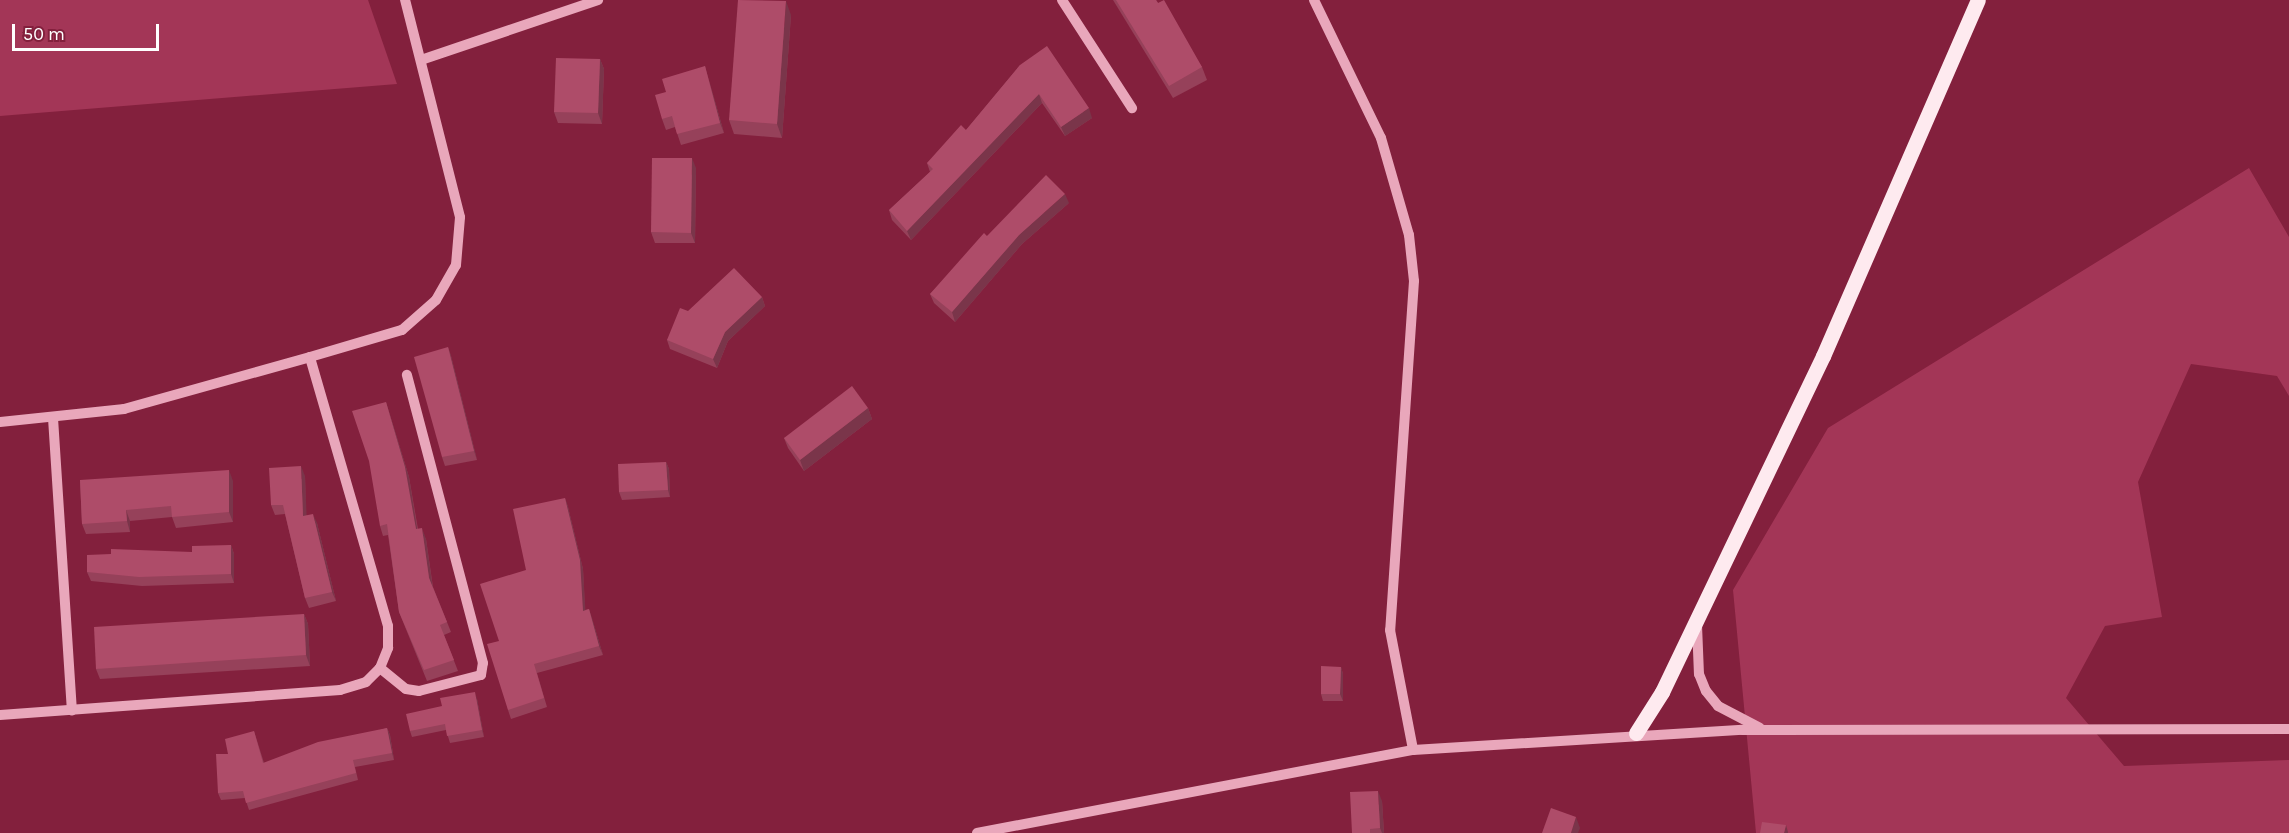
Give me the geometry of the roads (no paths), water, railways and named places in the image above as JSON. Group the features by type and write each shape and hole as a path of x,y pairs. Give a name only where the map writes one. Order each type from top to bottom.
{"main road":[{"path":"1636,734 1696,620 1823,356 1978,0"}],"street":[{"path":"0,422 124,409 310,357 402,330 436,300 456,265 460,217 405,0"},
{"path":"421,60 598,0"},
{"path":"1062,0 1132,108"},
{"path":"1314,0 1382,138 1410,235 1414,281 1390,630 1413,750"},
{"path":"0,715 340,690 366,682 380,668 388,648 388,626 310,357"},
{"path":"380,668 406,689 419,691 482,675 483,663 407,375"},
{"path":"53,418 72,710"},
{"path":"1696,620 1699,674 1707,691 1732,715 1763,730"},
{"path":"977,833 1413,750 1636,734 1763,730 2289,729"}]}
